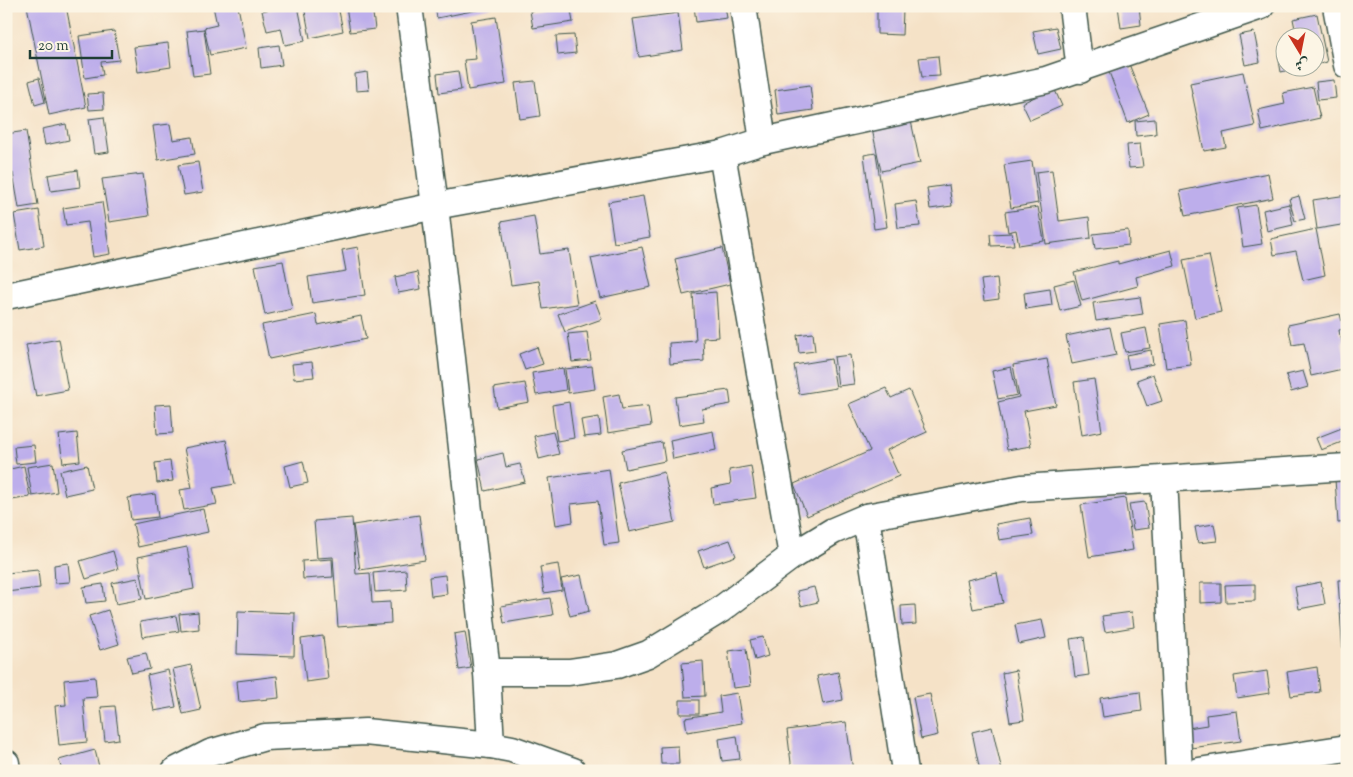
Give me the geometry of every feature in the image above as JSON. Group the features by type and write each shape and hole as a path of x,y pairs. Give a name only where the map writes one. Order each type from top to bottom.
{"street":[{"path":"409,6 435,206 487,672 506,755"},
{"path":"743,6 763,141"},
{"path":"1072,6 1080,70"},
{"path":"6,296 435,206 722,154 763,141 1046,80 1080,70 1261,6"},
{"path":"1336,6 1347,64"},
{"path":"722,154 792,556"},
{"path":"487,672 569,672 617,665 648,654 720,610 792,556 833,531 866,517 1022,488 1347,467"},
{"path":"1164,479 1178,771"},
{"path":"866,517 905,771"},
{"path":"175,771 210,753 265,737 365,732 506,755 573,771"},
{"path":"1199,771 1347,748"},
{"path":"6,763 7,771"}],"building":[{"path":"27,6 66,6 86,107 49,115"},
{"path":"213,6 238,6 246,48 210,55 204,28 217,25"},
{"path":"284,6 298,6 305,41 285,45 281,28 267,31 262,11"},
{"path":"304,6 338,6 343,31 310,38"},
{"path":"346,6 372,6 375,29 350,32"},
{"path":"435,6 492,6 492,7 437,18"},
{"path":"570,6 573,22 533,28 530,11"},
{"path":"694,6 725,6 727,18 696,22"},
{"path":"1118,6 1139,6 1141,25 1121,28"},
{"path":"877,9 903,10 902,35 877,34"},
{"path":"678,13 683,50 639,57 633,19"},
{"path":"1317,14 1320,28 1295,28 1293,19"},
{"path":"496,17 506,84 468,90 464,60 476,59 471,21"},
{"path":"1056,27 1061,49 1038,54 1033,31"},
{"path":"204,29 210,74 193,76 187,31"},
{"path":"114,31 119,60 101,62 103,75 85,78 79,36"},
{"path":"1254,32 1260,62 1245,65 1239,35"},
{"path":"574,35 576,53 558,55 556,36"},
{"path":"168,43 171,67 138,72 134,47"},
{"path":"279,45 282,65 261,68 259,48"},
{"path":"938,56 940,76 922,77 919,58"},
{"path":"1129,64 1149,114 1128,123 1109,72"},
{"path":"458,71 461,90 439,93 437,74"},
{"path":"367,72 369,90 356,91 355,74"},
{"path":"1243,72 1255,126 1223,133 1226,147 1204,151 1190,83"},
{"path":"39,78 45,102 35,105 29,81"},
{"path":"1334,80 1336,98 1318,100 1316,82"},
{"path":"535,81 540,116 520,119 515,83"},
{"path":"810,85 813,110 778,115 775,90"},
{"path":"1313,87 1320,118 1262,131 1258,110 1285,104 1283,93"},
{"path":"1054,88 1062,106 1030,120 1022,103"},
{"path":"103,93 104,109 89,110 87,94"},
{"path":"104,117 109,152 94,154 89,119"},
{"path":"1155,119 1156,134 1136,136 1135,121"},
{"path":"911,121 920,163 881,171 872,129"},
{"path":"66,124 69,140 45,145 42,129"},
{"path":"170,124 173,140 192,137 195,154 158,160 153,126"},
{"path":"26,131 38,205 19,208 13,173 6,174 6,134"},
{"path":"1140,144 1143,167 1129,168 1127,145"},
{"path":"876,153 887,227 874,229 864,155"},
{"path":"1032,161 1038,203 1011,208 1004,165"},
{"path":"198,162 203,192 184,195 178,165"},
{"path":"78,170 80,187 51,191 48,175"},
{"path":"1052,170 1059,221 1089,217 1091,238 1046,244 1036,172"},
{"path":"1268,173 1273,198 1185,216 1180,191"},
{"path":"143,174 149,216 109,222 102,179"},
{"path":"949,185 952,206 930,209 927,188"},
{"path":"1347,195 1347,224 1317,229 1313,200"},
{"path":"643,196 650,237 614,243 608,202"},
{"path":"1299,196 1305,219 1295,221 1289,199"},
{"path":"916,201 920,226 898,228 895,204"},
{"path":"102,202 110,254 93,257 88,222 66,225 63,208"},
{"path":"1289,204 1293,225 1267,231 1263,210"},
{"path":"1256,205 1262,244 1243,247 1237,208"},
{"path":"1038,207 1044,241 1019,245 1016,230 1008,232 1005,212"},
{"path":"39,210 44,246 20,250 14,214"},
{"path":"534,216 540,254 569,250 577,304 543,309 539,281 511,285 501,222"},
{"path":"1316,229 1325,275 1303,280 1296,251 1274,255 1271,239"},
{"path":"1128,230 1129,245 1095,249 1093,234"},
{"path":"1012,233 1014,245 991,246 990,234"},
{"path":"358,247 365,295 312,303 308,277 346,271 342,250"},
{"path":"642,247 651,287 600,298 591,258"},
{"path":"722,248 730,284 683,295 675,259"},
{"path":"1171,250 1175,266 1136,277 1138,286 1082,301 1074,272 1118,261 1118,264"},
{"path":"1209,255 1221,312 1195,318 1183,260"},
{"path":"283,261 292,309 265,315 255,266"},
{"path":"418,272 421,289 398,293 395,277"},
{"path":"997,278 999,299 984,301 981,280"},
{"path":"1074,280 1081,306 1060,311 1054,285"},
{"path":"1050,289 1052,305 1026,309 1024,293"},
{"path":"716,292 719,337 703,338 704,361 670,364 669,343 696,341 693,294"},
{"path":"1140,297 1143,314 1096,321 1093,303"},
{"path":"595,301 602,319 565,332 558,314"},
{"path":"316,314 318,325 361,316 366,339 269,359 262,325"},
{"path":"1340,314 1344,329 1339,330 1340,336 1347,333 1347,352 1341,337 1347,368 1311,376 1304,343 1292,345 1288,325"},
{"path":"1185,320 1191,365 1166,368 1160,324"},
{"path":"1110,327 1116,355 1072,364 1066,336"},
{"path":"1146,328 1150,348 1125,352 1121,333"},
{"path":"587,332 591,360 572,362 568,334"},
{"path":"813,333 815,351 799,353 797,335"},
{"path":"59,339 68,390 36,396 26,345"},
{"path":"537,347 543,364 525,370 519,354"},
{"path":"1151,350 1153,364 1129,369 1126,355"},
{"path":"850,355 854,384 838,386 834,357"},
{"path":"831,359 836,388 799,394 794,365"},
{"path":"1047,359 1056,405 1024,411 1031,446 1007,450 998,402 1019,397 1013,365"},
{"path":"312,362 314,377 294,379 292,364"},
{"path":"592,366 595,389 568,393 565,369"},
{"path":"1011,367 1017,395 998,399 992,371"},
{"path":"563,368 566,390 536,395 532,373"},
{"path":"1303,371 1308,387 1291,392 1286,375"},
{"path":"1153,374 1162,401 1147,406 1137,380"},
{"path":"1094,379 1102,431 1082,435 1074,382"},
{"path":"525,383 529,402 497,408 494,388"},
{"path":"886,388 891,398 909,390 927,432 887,450 899,476 807,516 794,484 870,451 849,404"},
{"path":"729,390 731,404 702,409 704,421 679,425 675,397"},
{"path":"619,394 622,409 648,406 651,426 608,433 603,397"},
{"path":"569,402 574,438 557,441 552,405"},
{"path":"171,404 173,433 157,434 155,405"},
{"path":"599,417 601,435 584,437 581,420"},
{"path":"1347,426 1347,440 1321,450 1316,438"},
{"path":"713,431 716,450 673,459 670,440"},
{"path":"553,432 559,454 539,459 534,436"},
{"path":"77,433 80,461 63,463 59,435"},
{"path":"226,440 235,484 213,488 217,504 184,510 180,490 192,488 184,448"},
{"path":"662,442 665,461 626,469 622,450"},
{"path":"34,445 36,462 16,464 14,447"},
{"path":"503,453 506,467 520,464 525,482 485,491 478,459"},
{"path":"170,461 173,481 157,483 155,463"},
{"path":"303,461 308,483 290,487 285,466"},
{"path":"53,463 57,492 32,496 27,467"},
{"path":"87,465 92,489 65,495 60,471"},
{"path":"24,466 30,497 6,501 6,470"},
{"path":"751,466 756,498 713,504 711,488 731,484 729,470"},
{"path":"609,469 619,543 604,545 598,501 571,504 573,522 556,525 549,478"},
{"path":"664,472 675,522 629,532 618,483"},
{"path":"1335,479 1347,479 1347,522 1338,523"},
{"path":"155,494 158,517 131,520 128,498"},
{"path":"1125,498 1133,550 1089,557 1081,505"},
{"path":"1145,502 1149,528 1133,530 1129,504"},
{"path":"203,509 208,532 138,547 133,524"},
{"path":"419,515 425,560 360,570 353,525"},
{"path":"352,518 356,574 370,573 372,603 390,602 391,623 338,627 333,557 317,558 314,521"},
{"path":"1030,518 1033,535 999,540 996,524"},
{"path":"1214,524 1217,541 1198,543 1195,527"},
{"path":"730,540 736,556 704,567 698,551"},
{"path":"187,547 194,589 146,599 138,557"},
{"path":"113,551 118,569 86,579 80,561"},
{"path":"332,559 333,577 303,579 302,561"},
{"path":"68,563 70,582 55,583 54,565"},
{"path":"558,564 562,590 544,593 540,567"},
{"path":"38,570 40,588 6,592 6,573"},
{"path":"406,570 407,590 375,592 373,573"},
{"path":"997,573 1003,603 973,609 967,580"},
{"path":"445,575 447,594 431,596 429,577"},
{"path":"581,575 589,611 570,616 561,579"},
{"path":"138,578 142,599 116,604 112,583"},
{"path":"1338,580 1347,580 1347,686 1345,686"},
{"path":"1321,582 1325,604 1299,609 1295,587"},
{"path":"1200,583 1221,583 1221,602 1200,603"},
{"path":"103,584 105,601 86,603 83,587"},
{"path":"1255,584 1255,601 1226,602 1225,585"},
{"path":"814,587 818,602 801,606 797,591"},
{"path":"550,598 553,615 504,623 501,606"},
{"path":"915,605 916,624 902,625 901,606"},
{"path":"108,610 119,644 100,650 89,616"},
{"path":"238,611 295,613 294,656 237,654"},
{"path":"198,612 199,629 181,631 179,614"},
{"path":"1132,612 1134,627 1105,632 1102,616"},
{"path":"176,616 179,631 142,637 140,622"},
{"path":"1042,620 1046,638 1019,644 1015,625"},
{"path":"465,632 471,668 459,670 454,634"},
{"path":"323,636 328,679 306,682 301,639"},
{"path":"763,637 768,656 755,660 750,640"},
{"path":"1084,637 1089,675 1075,677 1070,639"},
{"path":"746,649 751,686 733,688 728,651"},
{"path":"146,653 150,669 132,673 127,657"},
{"path":"703,661 705,696 685,697 682,663"},
{"path":"191,665 201,710 183,714 173,669"},
{"path":"1317,667 1320,692 1291,696 1287,672"},
{"path":"168,670 176,707 154,711 147,675"},
{"path":"1016,670 1024,720 1010,722 1002,673"},
{"path":"1267,671 1270,693 1237,698 1234,676"},
{"path":"838,672 843,700 823,704 817,676"},
{"path":"277,676 279,698 239,702 237,681"},
{"path":"95,677 97,697 83,698 87,742 59,745 55,706 66,705 64,680"},
{"path":"1140,692 1142,711 1103,717 1100,698"},
{"path":"737,693 742,723 687,732 685,718 721,712 719,696"},
{"path":"930,694 938,735 921,739 913,697"},
{"path":"680,700 699,700 699,714 680,714"},
{"path":"115,706 119,739 105,741 101,707"},
{"path":"1237,711 1241,741 1191,748 1188,728 1207,725 1206,715"},
{"path":"846,722 853,771 792,771 787,730"},
{"path":"992,727 1002,771 980,771 972,732"},
{"path":"737,736 740,759 722,761 719,739"},
{"path":"678,746 679,764 661,764 660,747"},
{"path":"95,750 100,771 62,771 59,760"}]}
